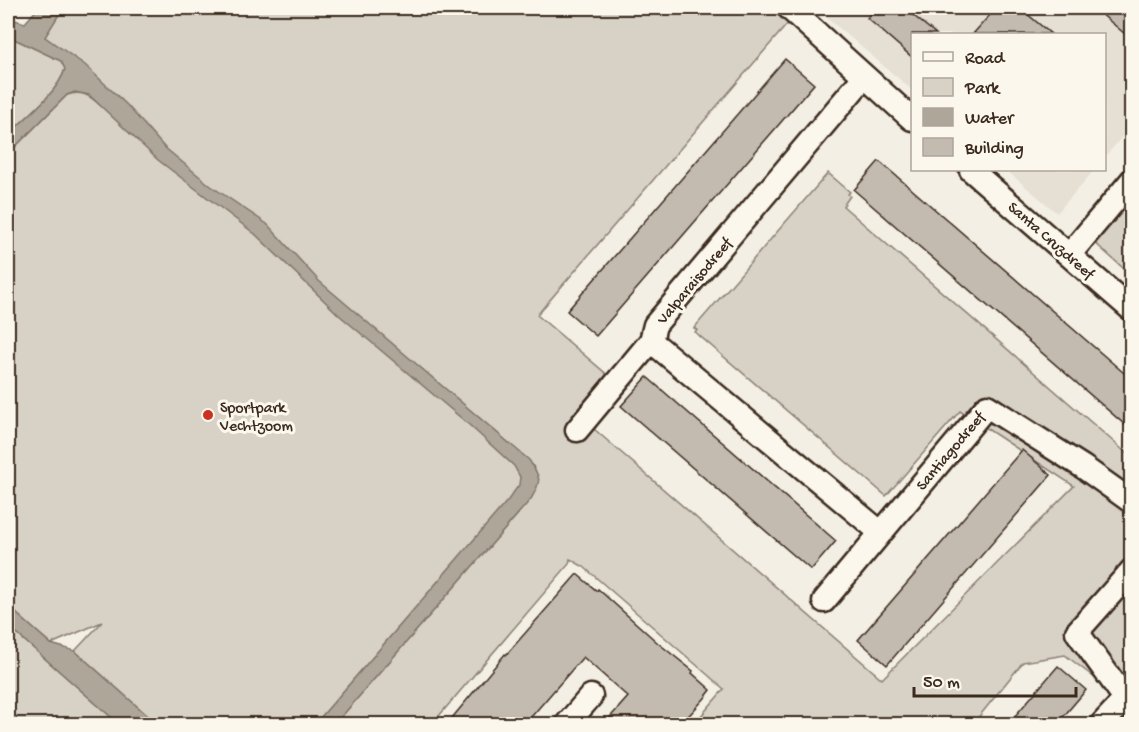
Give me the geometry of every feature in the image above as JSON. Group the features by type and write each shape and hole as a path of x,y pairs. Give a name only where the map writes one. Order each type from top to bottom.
{"street":[{"path":"789,8 911,118"},
{"name":"Valparaisodreef","path":"864,77 655,325 651,341 880,532"},
{"name":"Santa Cruzdreef","path":"972,171 1070,254 1131,310"},
{"path":"1070,254 1131,180"},
{"path":"577,430 651,341"},
{"name":"Santiagodreef","path":"824,601 987,406 1083,467 1131,502"},
{"path":"1102,724 1129,703 1077,632 1131,570"},
{"path":"567,724 591,696"}],"shaded area":[{"path":"828,8 1131,8 1131,126 1106,156 1106,33 911,33 911,89 823,14"},
{"path":"1007,171 1093,171 1057,213"}],"green space":[{"path":"63,8 778,8 790,21 537,315 623,388 594,429 882,679 1074,486 960,411 886,496 695,332 697,330 694,328 828,173 850,192 843,206 1131,457 1132,571 1126,597 1132,602 1131,724 1106,724 1126,702 1065,655 1023,662 973,724 694,724 724,689 584,567 570,559 569,564 432,724 335,724 518,514 506,503 315,724 157,724 75,651 102,622 51,644 8,606 8,154 67,95 77,93 85,95 100,105 44,37"},
{"path":"8,36 61,61 65,69 56,87 8,135"},
{"path":"1131,200 1131,275 1095,243"},
{"path":"8,626 119,724 13,724 8,720"}],"water":[{"path":"38,8 63,8 45,37 85,65 127,105 164,147 211,186 267,224 319,281 529,460 538,475 537,487 531,499 335,724 315,724 508,500 519,485 520,477 514,466 467,423 339,315 255,234 158,160 89,95 75,92 67,95 8,154 8,135 56,87 65,69 61,61 8,36 8,18 25,23"},
{"path":"8,606 51,644 75,651 157,724 119,724 8,626"}],"building":[{"path":"876,8 904,8 935,33 911,33 911,56 867,18"},
{"path":"996,8 1020,8 1050,33 974,33"},
{"path":"1094,8 1131,8 1131,39"},
{"path":"785,59 814,84 596,336 567,311"},
{"path":"879,161 1131,379 1131,430 854,190"},
{"path":"647,377 836,541 811,570 621,406"},
{"path":"1022,450 1051,475 887,665 858,640"},
{"path":"577,574 597,591 598,589 693,671 692,673 711,690 704,699 681,724 604,724 628,697 583,657 525,724 447,724 505,654"},
{"path":"1058,666 1086,690 1057,724 1008,724"}],"place":[{"name":"Sportpark Vechtzoom","path":"208,415"}]}
